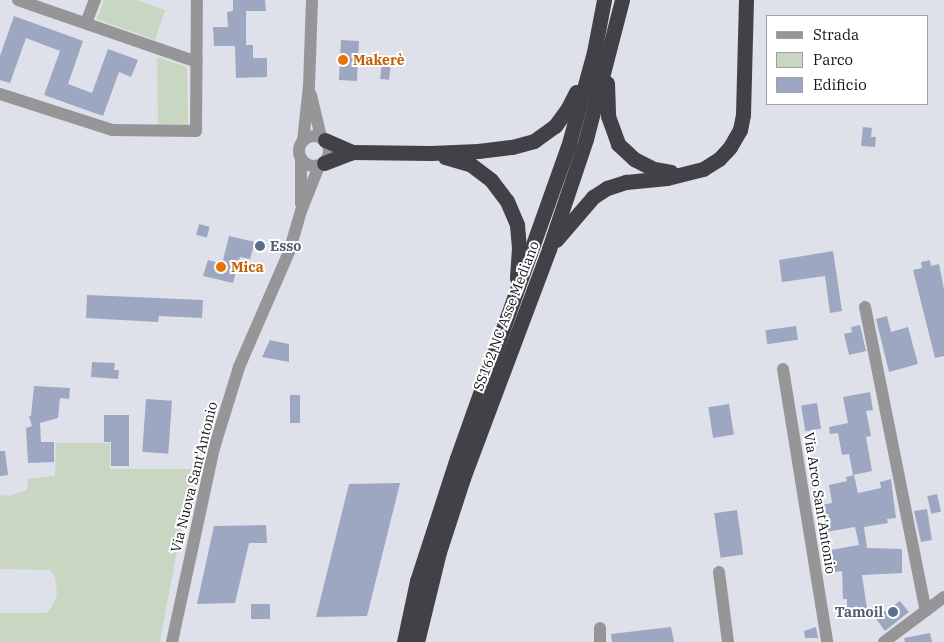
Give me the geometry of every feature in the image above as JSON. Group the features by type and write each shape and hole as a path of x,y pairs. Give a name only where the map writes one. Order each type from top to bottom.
{"highway":[{"name":"SS162 NC Asse Mediano","path":"417,642 439,552 463,478 549,249 586,139 602,54 604,0"},
{"name":"SS162 NC Asse Mediano","path":"404,642 417,581 457,458 622,0"},
{"path":"549,249 593,197 607,188 641,179 682,175 703,169 719,159 730,147 740,130 744,114 746,0"},
{"path":"322,164 352,152 431,153 478,151 534,141 555,126 602,54"},
{"path":"602,54 608,116 618,144 634,159 654,169 682,175"},
{"path":"323,138 352,152"},
{"path":"431,153 470,164 491,180 507,201 517,225 519,248 514,299"}],"street":[{"path":"18,0 196,62"},
{"path":"86,23 95,0"},
{"path":"0,94 112,130 196,130 197,0"},
{"name":"Via Nuova Sant'Antonio","path":"301,211 301,159 299,150 303,141 309,86 312,0"},
{"name":"Via Nuova Sant'Antonio","path":"172,642 214,448 239,367 289,252 301,211 322,164 329,154 328,144 323,138 309,86"},
{"path":"303,141 311,136 323,138"},
{"path":"301,159 309,166 322,164"},
{"path":"865,307 926,611"},
{"name":"Via Arco Sant'Antonio","path":"783,369 827,642"},
{"path":"719,572 728,642"},
{"path":"884,642 944,597"},
{"path":"600,628 600,642"}],"green space":[{"path":"104,0 136,0 165,10 155,40 97,19"},
{"path":"157,57 187,67 188,125 158,125"},
{"path":"56,443 110,443 110,469 192,469 160,642 0,642 0,613 47,613 53,605 57,594 55,577 50,570 0,569 0,495 9,496 27,490 28,479 55,476"}],"building":[{"path":"233,0 265,0 266,11 246,11 246,45 253,45 253,58 267,58 267,77 236,78 235,46 214,46 213,27 228,27 227,12 233,11"},
{"path":"14,16 83,41 68,84 92,93 108,49 138,60 131,77 119,72 103,116 44,95 60,51 26,38 10,83 0,80 0,56"},
{"path":"341,40 359,41 357,81 339,80"},
{"path":"382,61 391,62 389,80 380,79"},
{"path":"863,127 872,128 871,137 876,137 875,147 861,146"},
{"path":"199,224 210,227 207,237 196,235"},
{"path":"229,236 255,242 250,259 240,257 233,283 203,276 208,260 222,264"},
{"path":"833,251 842,311 830,313 825,276 782,282 779,260"},
{"path":"930,260 931,266 939,264 944,289 944,356 935,358 913,270 922,268 921,262"},
{"path":"87,295 203,300 202,318 159,316 158,322 86,318"},
{"path":"887,316 891,332 908,327 918,364 889,372 876,319"},
{"path":"860,325 866,351 849,355 844,334 852,332 851,327"},
{"path":"796,326 798,340 767,344 765,330"},
{"path":"270,340 289,344 289,362 262,357"},
{"path":"92,362 115,363 114,370 119,370 118,379 91,377"},
{"path":"34,386 70,388 69,399 60,398 58,418 40,423 41,442 54,442 54,462 28,463 26,428 32,426 29,416 31,416"},
{"path":"870,392 873,410 866,411 871,436 866,437 872,471 853,475 849,454 842,455 838,433 830,434 829,427 848,423 843,397"},
{"path":"290,395 300,395 300,423 290,423"},
{"path":"146,399 172,401 168,454 142,452"},
{"path":"817,403 821,429 805,431 801,406"},
{"path":"729,404 734,435 713,438 708,407"},
{"path":"104,415 129,415 129,466 111,466 111,442 104,442"},
{"path":"0,451 5,451 8,475 0,476"},
{"path":"854,475 858,493 881,488 880,482 891,479 896,518 887,519 888,523 864,527 867,548 902,549 902,573 862,575 867,609 847,609 847,599 843,599 842,571 829,573 825,551 859,545 855,527 826,532 822,505 832,503 829,485 847,481 846,477"},
{"path":"400,483 367,616 316,617 349,484"},
{"path":"937,494 941,512 931,514 927,496"},
{"path":"927,509 932,540 921,542 914,511"},
{"path":"737,510 743,555 720,558 714,513"},
{"path":"266,525 267,543 249,543 235,603 197,604 214,526"},
{"path":"900,601 909,612 885,631 872,613 881,606 885,612"},
{"path":"251,604 270,604 270,619 251,619"},
{"path":"671,627 674,642 612,642 611,634"},
{"path":"816,627 818,638 805,638 804,631"},
{"path":"930,633 932,642 905,642 904,638"}],"place":[{"name":"Makerè","path":"343,60"},
{"name":"Esso","path":"260,246"},
{"name":"Mica","path":"221,267"},
{"name":"Tamoil","path":"893,612"}]}
